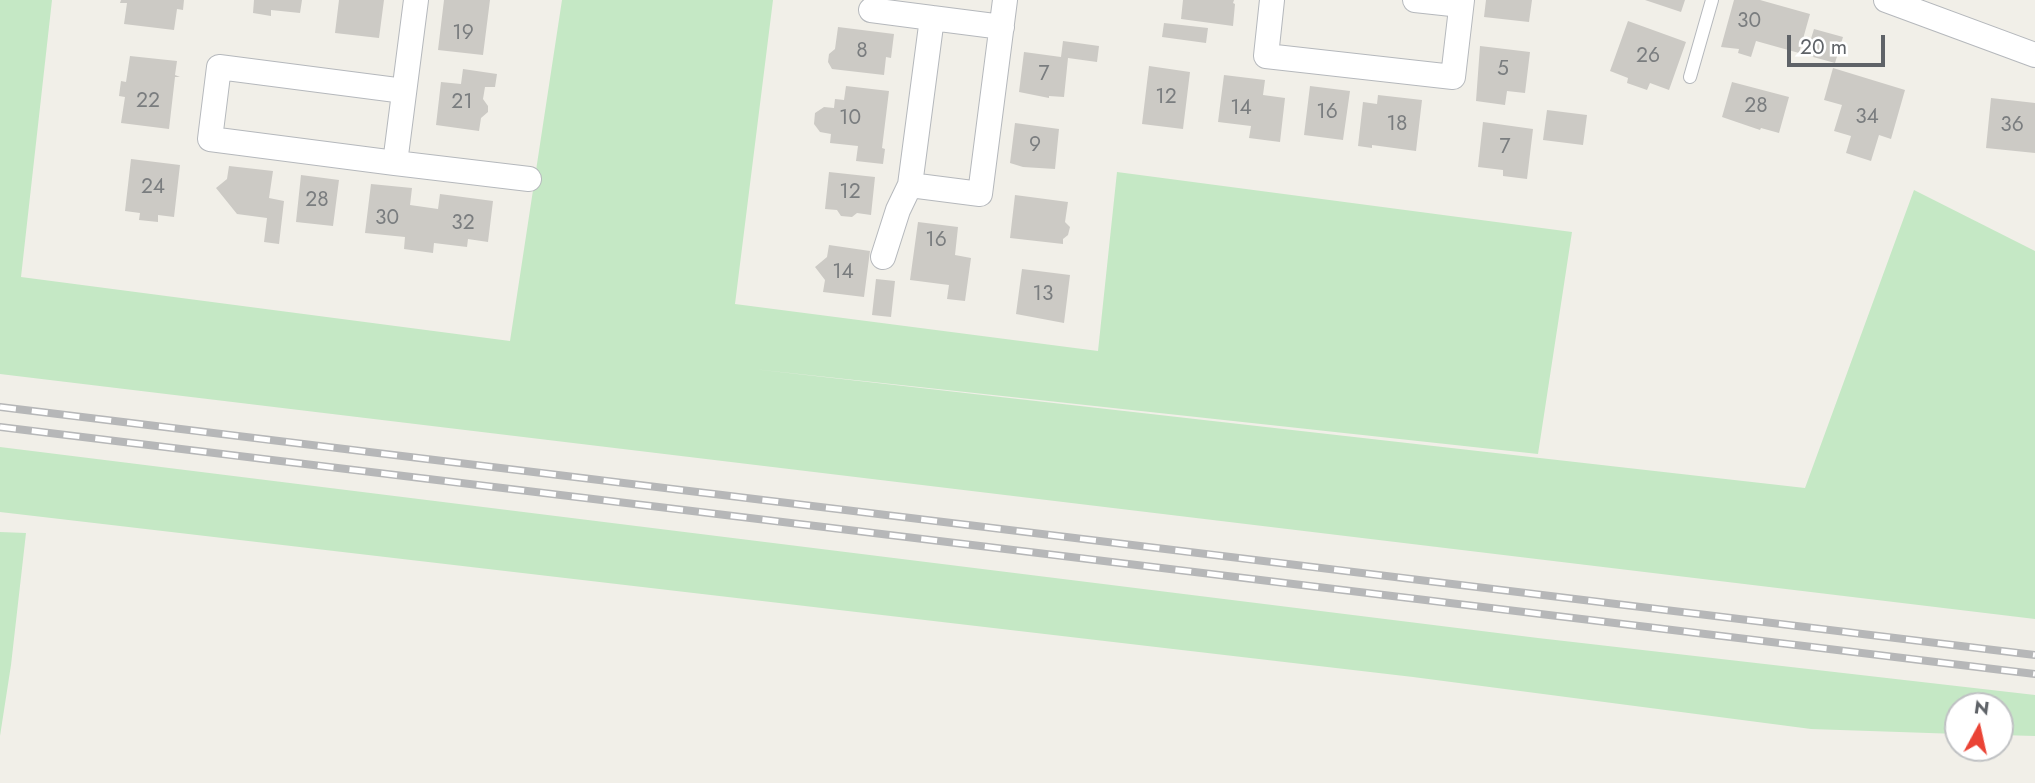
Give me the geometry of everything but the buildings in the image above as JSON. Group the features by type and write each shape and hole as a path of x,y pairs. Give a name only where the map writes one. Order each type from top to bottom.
{"street":[{"path":"395,163 416,0"},
{"path":"910,185 980,194 1005,0"},
{"path":"1272,0 1266,57 1453,77 1462,3 1415,0"},
{"path":"1886,0 2035,55"},
{"path":"871,10 1002,27"},
{"path":"883,257 898,210 910,185 932,18"},
{"path":"404,91 219,67 210,139 530,179"}],"lane":[{"path":"1690,77 1712,0"}],"green space":[{"path":"0,0 52,0 21,277 510,341 562,0 773,0 735,304 1098,351 1117,172 1572,232 1538,454 753,369 1805,488 1914,190 2035,251 2035,619 0,374"},
{"path":"0,447 1538,638 2009,692 1944,692 1944,734 1811,729 1413,677 0,512"},
{"path":"0,532 26,533 0,736"},
{"path":"2014,693 2035,695 2035,736 2014,735"}],"railway":[{"path":"0,407 2035,655"},
{"path":"0,427 2035,674"}]}
